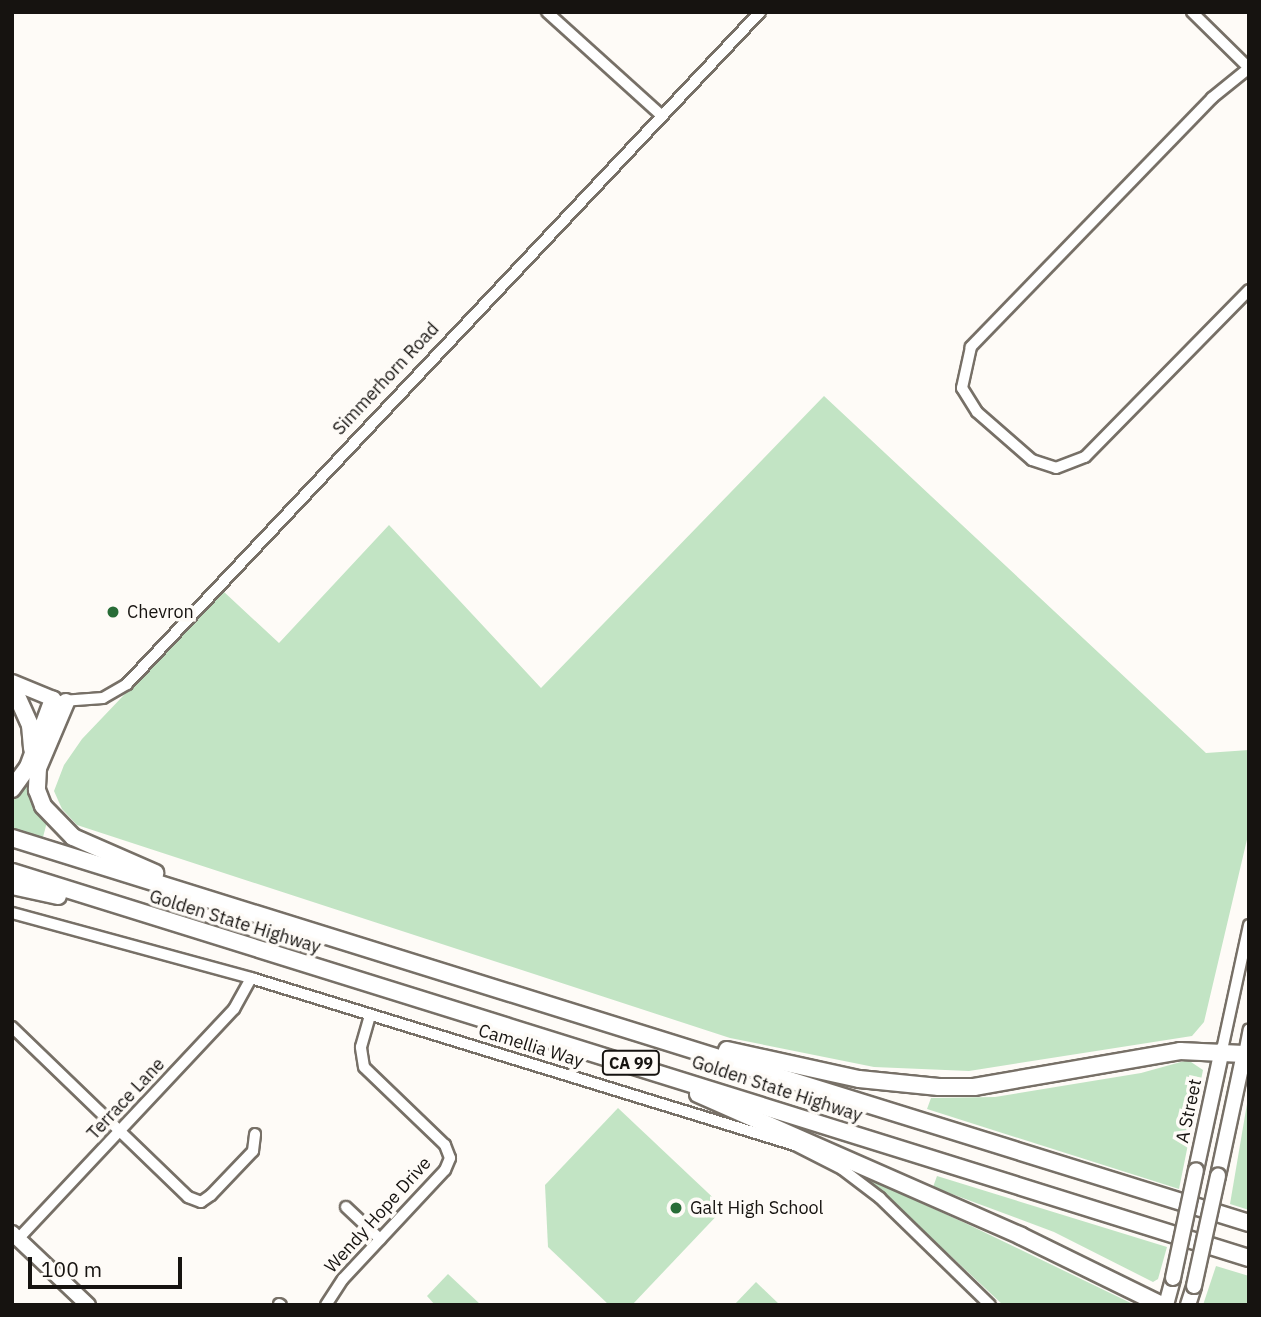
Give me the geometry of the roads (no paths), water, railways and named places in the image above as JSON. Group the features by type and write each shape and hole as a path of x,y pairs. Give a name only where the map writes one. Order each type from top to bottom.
{"highway":[{"path":"12,683 30,725 33,753"},
{"path":"12,789 59,700"},
{"path":"59,700 36,778 37,790 52,820 82,842 234,906"},
{"name":"Golden State Highway","path":"12,838 1249,1223"},
{"name":"Golden State Highway","path":"12,872 1249,1258"},
{"path":"12,886 170,922"},
{"path":"602,1021 821,1072 939,1087 985,1085 1180,1051 1222,1050 1246,1054"},
{"path":"622,1061 1021,1236 1164,1305"}],"main road":[{"name":"Simmerhorn Road","path":"12,683 59,700"},
{"name":"A Street","path":"1164,1305 1173,1278 1222,1050"},
{"path":"1188,1305 1246,1054"},
{"path":"15,1236 88,1305"}],"street":[{"path":"547,12 662,116"},
{"name":"Simmerhorn Road","path":"59,700 103,698 127,684 760,12"},
{"path":"1192,12 1248,67 971,347 962,388 977,412 1032,460 1056,468 1085,457 1249,290"},
{"name":"Camellia Way","path":"12,913 251,978 770,1136 820,1156 880,1198 990,1305"},
{"name":"A Street","path":"1222,1050 1249,925"},
{"name":"Terrace Lane","path":"15,1236 234,1009 251,978"},
{"name":"Wendy Hope Drive","path":"326,1305 380,1239 445,1170 450,1158 445,1145 364,1067 361,1047 370,1016"},
{"path":"12,1027 121,1129 188,1197 201,1202 253,1151 255,1134"},
{"path":"1246,1054 1249,1029"},
{"path":"346,1207 380,1239"}],"place":[{"name":"Chevron","path":"113,612"},
{"name":"Galt High School","path":"676,1208"}]}
